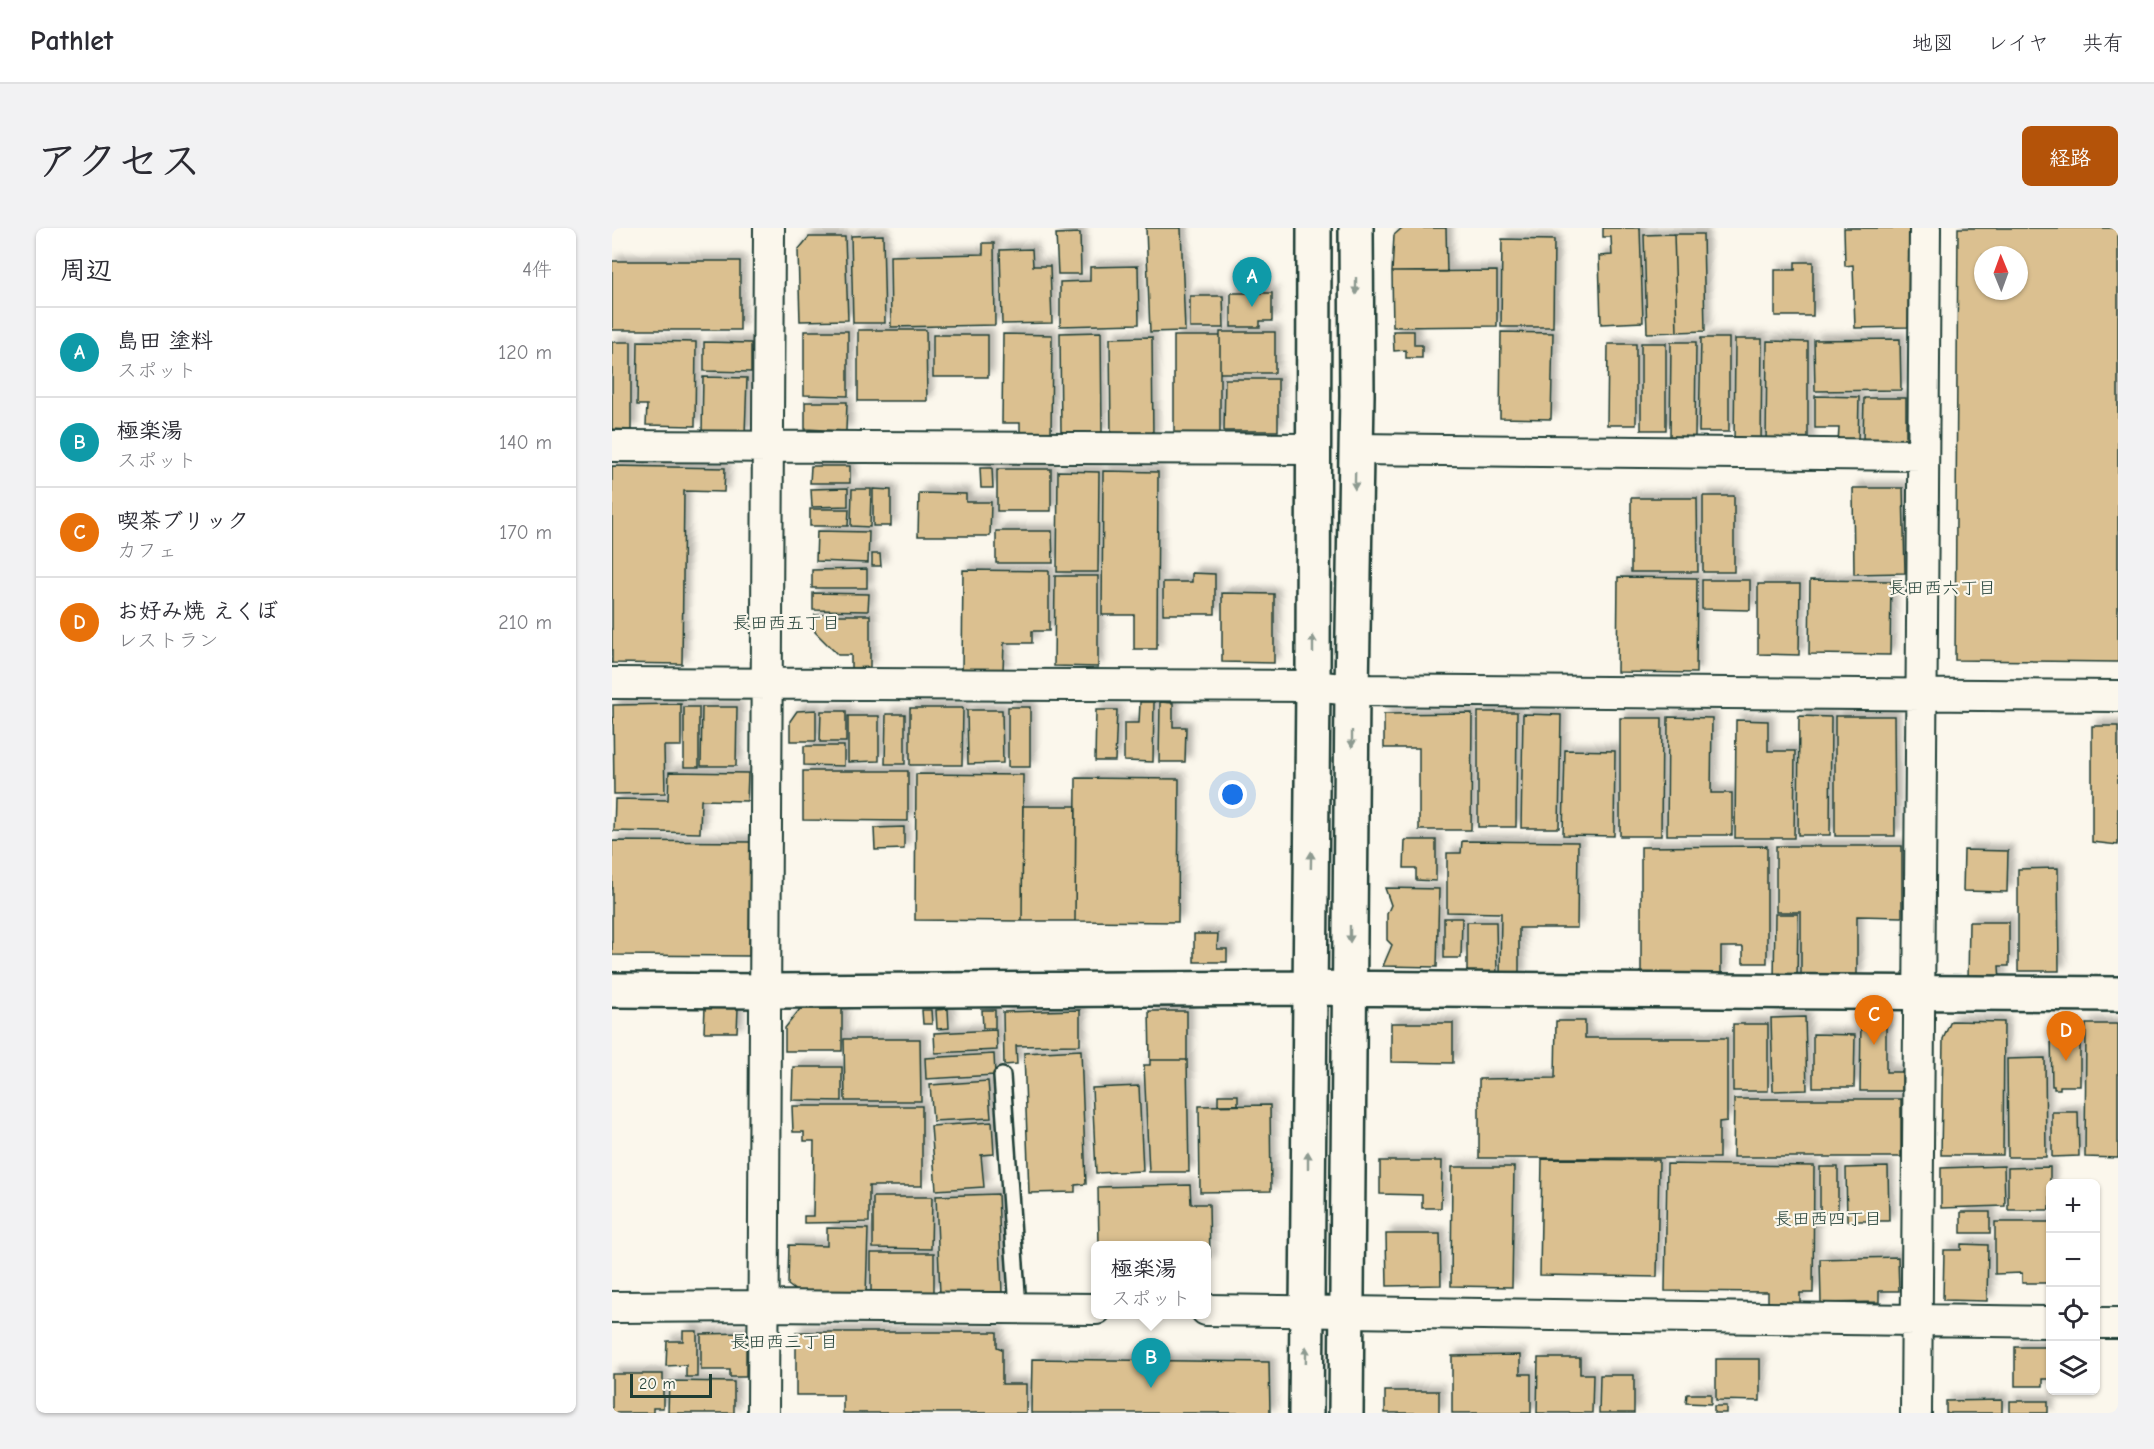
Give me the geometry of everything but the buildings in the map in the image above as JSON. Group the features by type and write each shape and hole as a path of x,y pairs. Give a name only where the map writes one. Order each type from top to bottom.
{"street":[{"path":"763,1413 769,228"},
{"path":"1306,1413 1313,686 1314,228"},
{"path":"1346,1413 1352,690 1357,395 1356,228"},
{"path":"1916,1413 1925,228"},
{"path":"612,446 1314,449"},
{"path":"1355,449 1922,455"},
{"path":"612,683 1313,686 1352,690 2118,696"},
{"path":"612,990 1310,988 2118,994"},
{"path":"612,1307 1091,1309"},
{"path":"1211,1310 2046,1322"},
{"path":"2100,1323 2118,1323"}],"lane":[{"path":"1002,1076 1018,1308"}],"place":[{"name":"島田 塗料","path":"1252,307"},
{"name":"喫茶ブリック","path":"1874,1045"},
{"name":"お好み焼 えくぼ","path":"2066,1061"},
{"name":"極楽湯","path":"1151,1388"}],"district":[{"name":"長田西六丁目","path":"1942,588"},
{"name":"長田西五丁目","path":"786,623"},
{"name":"長田西四丁目","path":"1828,1219"},
{"name":"長田西三丁目","path":"784,1342"}]}
